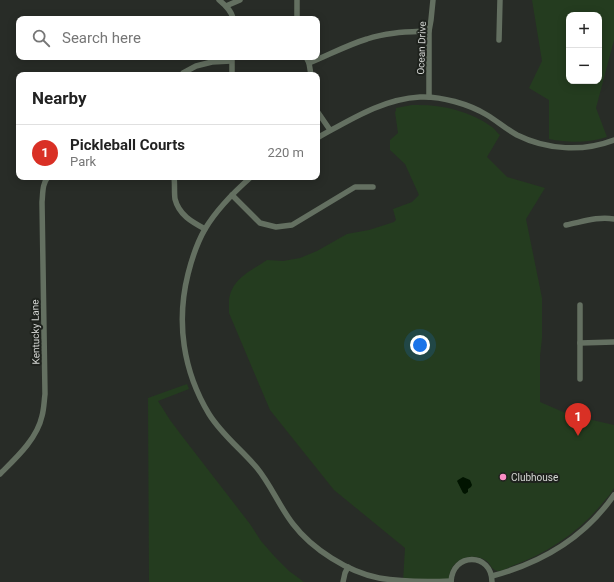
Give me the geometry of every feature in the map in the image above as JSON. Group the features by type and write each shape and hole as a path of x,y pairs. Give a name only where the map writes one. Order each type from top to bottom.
{"street":[{"path":"219,0 226,6 233,16"},
{"path":"226,6 240,0"},
{"path":"297,0 297,16"},
{"name":"Ocean Drive","path":"429,98 428,31 431,20 433,0"},
{"path":"499,40 500,0"},
{"path":"320,58 368,38 396,33 428,31"},
{"path":"185,72 196,66 225,60"},
{"path":"232,60 232,72"},
{"path":"308,60 310,72"},
{"path":"309,63 315,60"},
{"path":"320,136 366,111 386,103 421,97 452,101 473,108 487,115 518,135 538,143 561,148 579,148 598,145 614,140"},
{"path":"320,115 330,130"},
{"name":"Kentucky Lane","path":"0,474 27,445 40,425 43,416 45,394 42,202 46,180"},
{"path":"174,180 175,199 180,211 187,219 205,230"},
{"path":"248,180 218,211 196,247 191,262 183,305 182,325 184,346 194,385 210,415 224,434 262,475 286,515 300,533 318,549 348,567 365,574 388,579 451,582 452,574 459,563 472,559 479,560 485,564 490,569 492,579 531,563 558,549 601,513 614,496"},
{"path":"232,195 260,223 276,227 292,225 355,187 373,187"},
{"path":"566,225 596,218 614,219"},
{"path":"580,305 580,379"},
{"path":"580,343 614,342"},
{"path":"343,582 348,567"}],"green space":[{"path":"532,0 614,0 614,40 596,108 607,137 578,142 549,139 549,100 529,88 542,61"},
{"path":"412,105 454,109 483,121 500,135 487,157 507,177 545,188 526,219 542,298 540,402 570,415 614,425 614,488 596,511 585,522 551,548 503,570 495,570 487,561 480,558 464,558 457,562 451,569 449,582 403,582 405,548 334,490 270,410 229,313 229,300 234,286 243,276 267,260 283,261 300,258 317,251 347,234 369,230 394,222 396,220 393,209 412,202 419,195 405,164 390,150 390,140 398,133 395,112 396,108"},
{"path":"187,384 189,389 158,401 170,420 250,524 261,541 289,571 304,582 149,582 148,398"}],"shaded area":[{"path":"463,477 470,480 472,485 465,494 457,481"}],"place":[{"name":"Pickleball Courts","path":"578,436"},
{"name":"Clubhouse","path":"503,477"}]}
